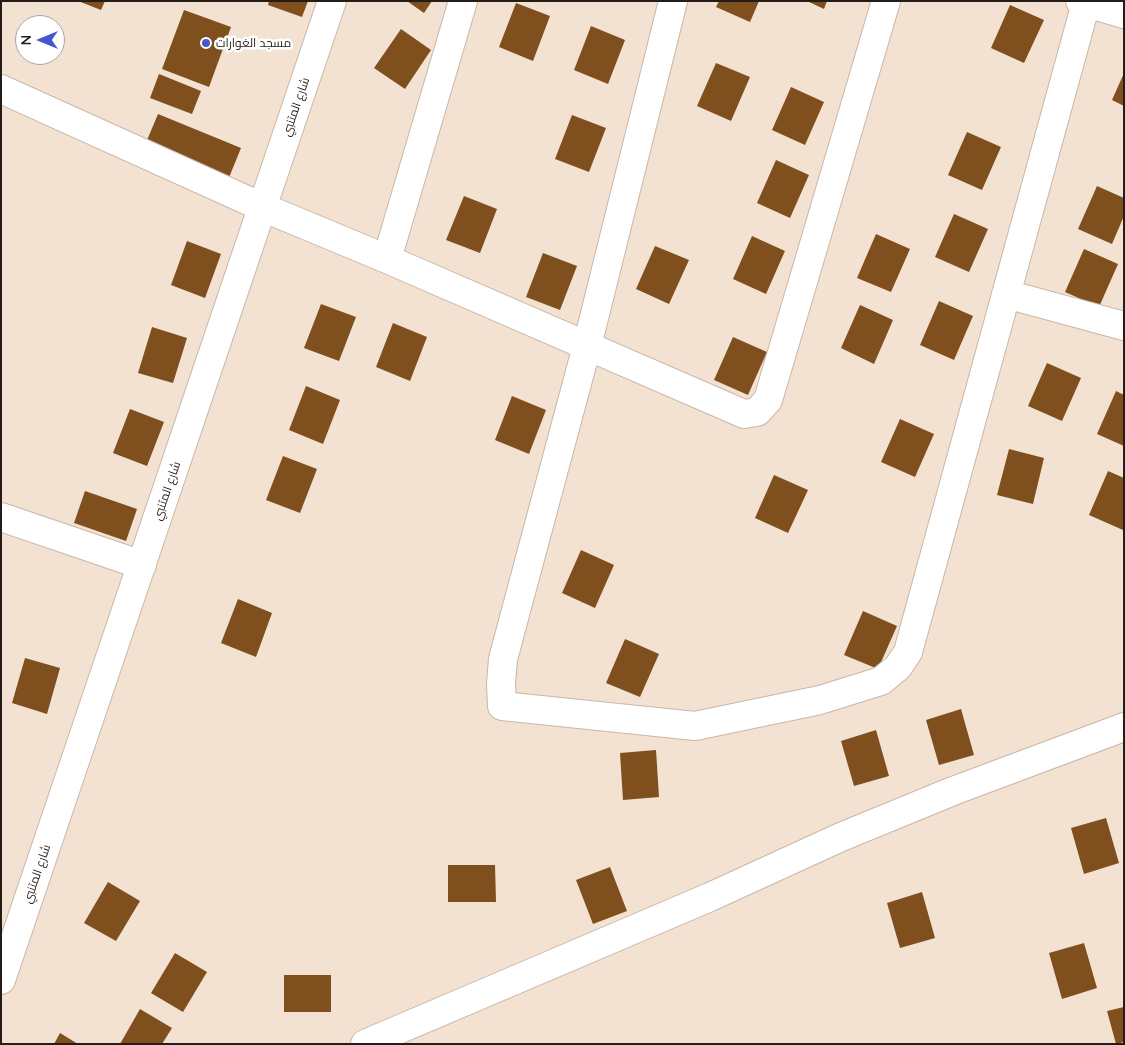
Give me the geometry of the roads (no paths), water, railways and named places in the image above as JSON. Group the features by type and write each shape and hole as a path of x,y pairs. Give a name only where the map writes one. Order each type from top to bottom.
{"street":[{"name":"شارع المتنبي","path":"1,980 332,1"},
{"path":"387,259 464,1"},
{"path":"673,1 587,346 503,659 502,706 695,726 820,700 881,681 898,667 908,652 1006,294 1083,2 1124,14"},
{"path":"1,89 262,207 387,259 744,414 757,412 768,400 886,1"},
{"path":"1006,294 1124,326"},
{"path":"1,517 142,565"},
{"path":"365,1044 710,897 840,837 953,791 1124,727"}],"place":[{"name":"مسجد الغوارات","path":"206,43"}]}
